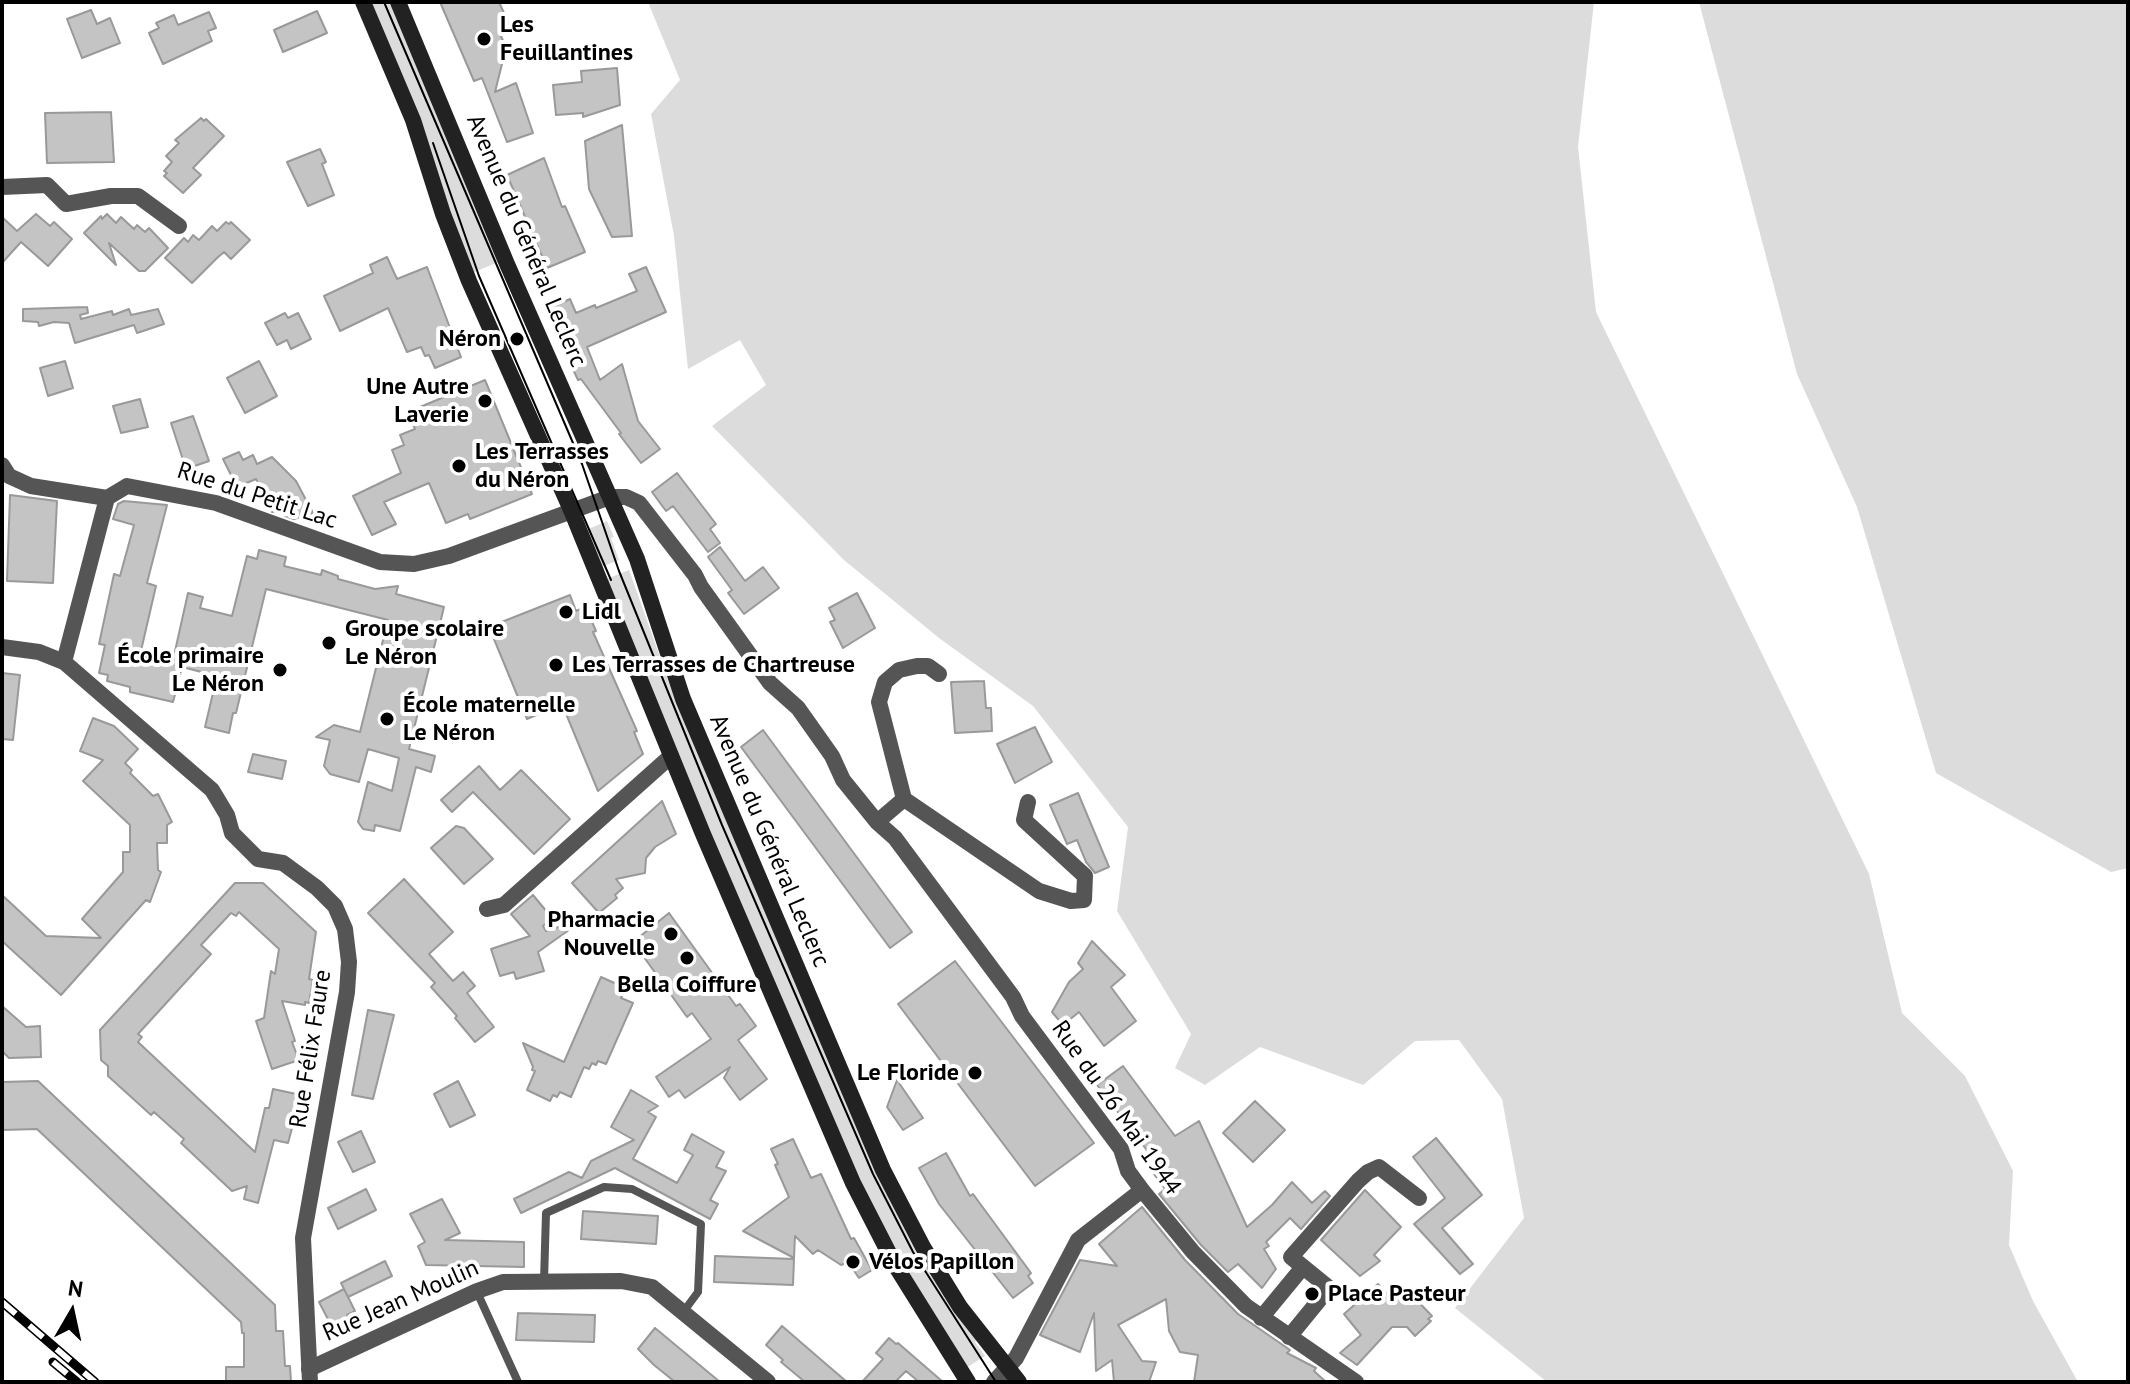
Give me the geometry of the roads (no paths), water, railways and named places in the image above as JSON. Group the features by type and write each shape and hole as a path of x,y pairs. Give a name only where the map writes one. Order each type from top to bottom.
{"main road":[{"path":"363,2 413,120 443,214 469,281 571,510 671,756 859,1196 895,1265 968,1382"},
{"name":"Avenue du Général Leclerc","path":"398,2 507,264 637,559 683,699 883,1170 923,1247 960,1307 1012,1363 1019,1382"}],"street":[{"path":"2,187 47,185 66,204 111,196 138,196 179,226"},
{"path":"2,465 9,476 31,486 107,498 64,662 39,652 2,647"},
{"name":"Rue du Petit Lac","path":"107,498 127,486 155,489 216,503 380,562 414,564 449,556 571,510"},
{"path":"571,510 610,497"},
{"name":"Rue du 26 Mai 1944","path":"610,497 626,497 647,511 770,683 798,708 832,756 843,780 877,822 895,838 1013,997 1022,1016 1121,1149 1128,1171 1193,1252 1261,1318 1356,1382"},
{"name":"Rue Félix Faure","path":"64,662 212,790 227,815 232,833 258,859 283,863 317,888 335,906 345,929 349,962 347,992 303,1238 309,1375"},
{"path":"939,674 928,666 899,670 885,682 879,702 904,799 1039,891 1071,901 1084,900 1085,876 1024,820 1028,802"},
{"path":"487,909 504,905 671,756"},
{"path":"877,822 904,799"},
{"path":"1289,1337 1329,1288 1291,1257 1368,1172 1379,1167 1419,1198"},
{"path":"994,1382 1012,1363 1078,1240 1142,1190"},
{"path":"1261,1318 1303,1267"},
{"name":"Rue Jean Moulin","path":"309,1375 477,1291 503,1282 621,1281 652,1287 768,1382"}],"lane":[{"path":"544,1281 546,1213 604,1187 632,1189 701,1224 698,1292 684,1311"},
{"path":"477,1291 518,1382"}],"tram line":[{"path":"384,2 582,464 619,571 722,825 873,1174 913,1252 996,1382"},
{"path":"433,143 479,276 611,580"}],"railway":[{"path":"2,1302 95,1382"},
{"path":"53,1362 77,1382"}],"place":[{"name":"Les Feuillantines","path":"484,39"},
{"name":"Néron","path":"517,339"},
{"name":"Une Autre Laverie","path":"485,401"},
{"name":"Les Terrasses du Néron","path":"459,466"},
{"name":"Lidl","path":"566,612"},
{"name":"Groupe scolaire Le Néron","path":"329,643"},
{"name":"Les Terrasses de Chartreuse","path":"556,665"},
{"name":"École primaire Le Néron","path":"280,670"},
{"name":"École maternelle Le Néron","path":"387,719"},
{"name":"Pharmacie Nouvelle","path":"671,934"},
{"name":"Bella Coiffure","path":"687,958"},
{"name":"Le Floride","path":"975,1073"},
{"name":"Vélos Papillon","path":"853,1262"},
{"name":"Place Pasteur","path":"1312,1294"}]}
